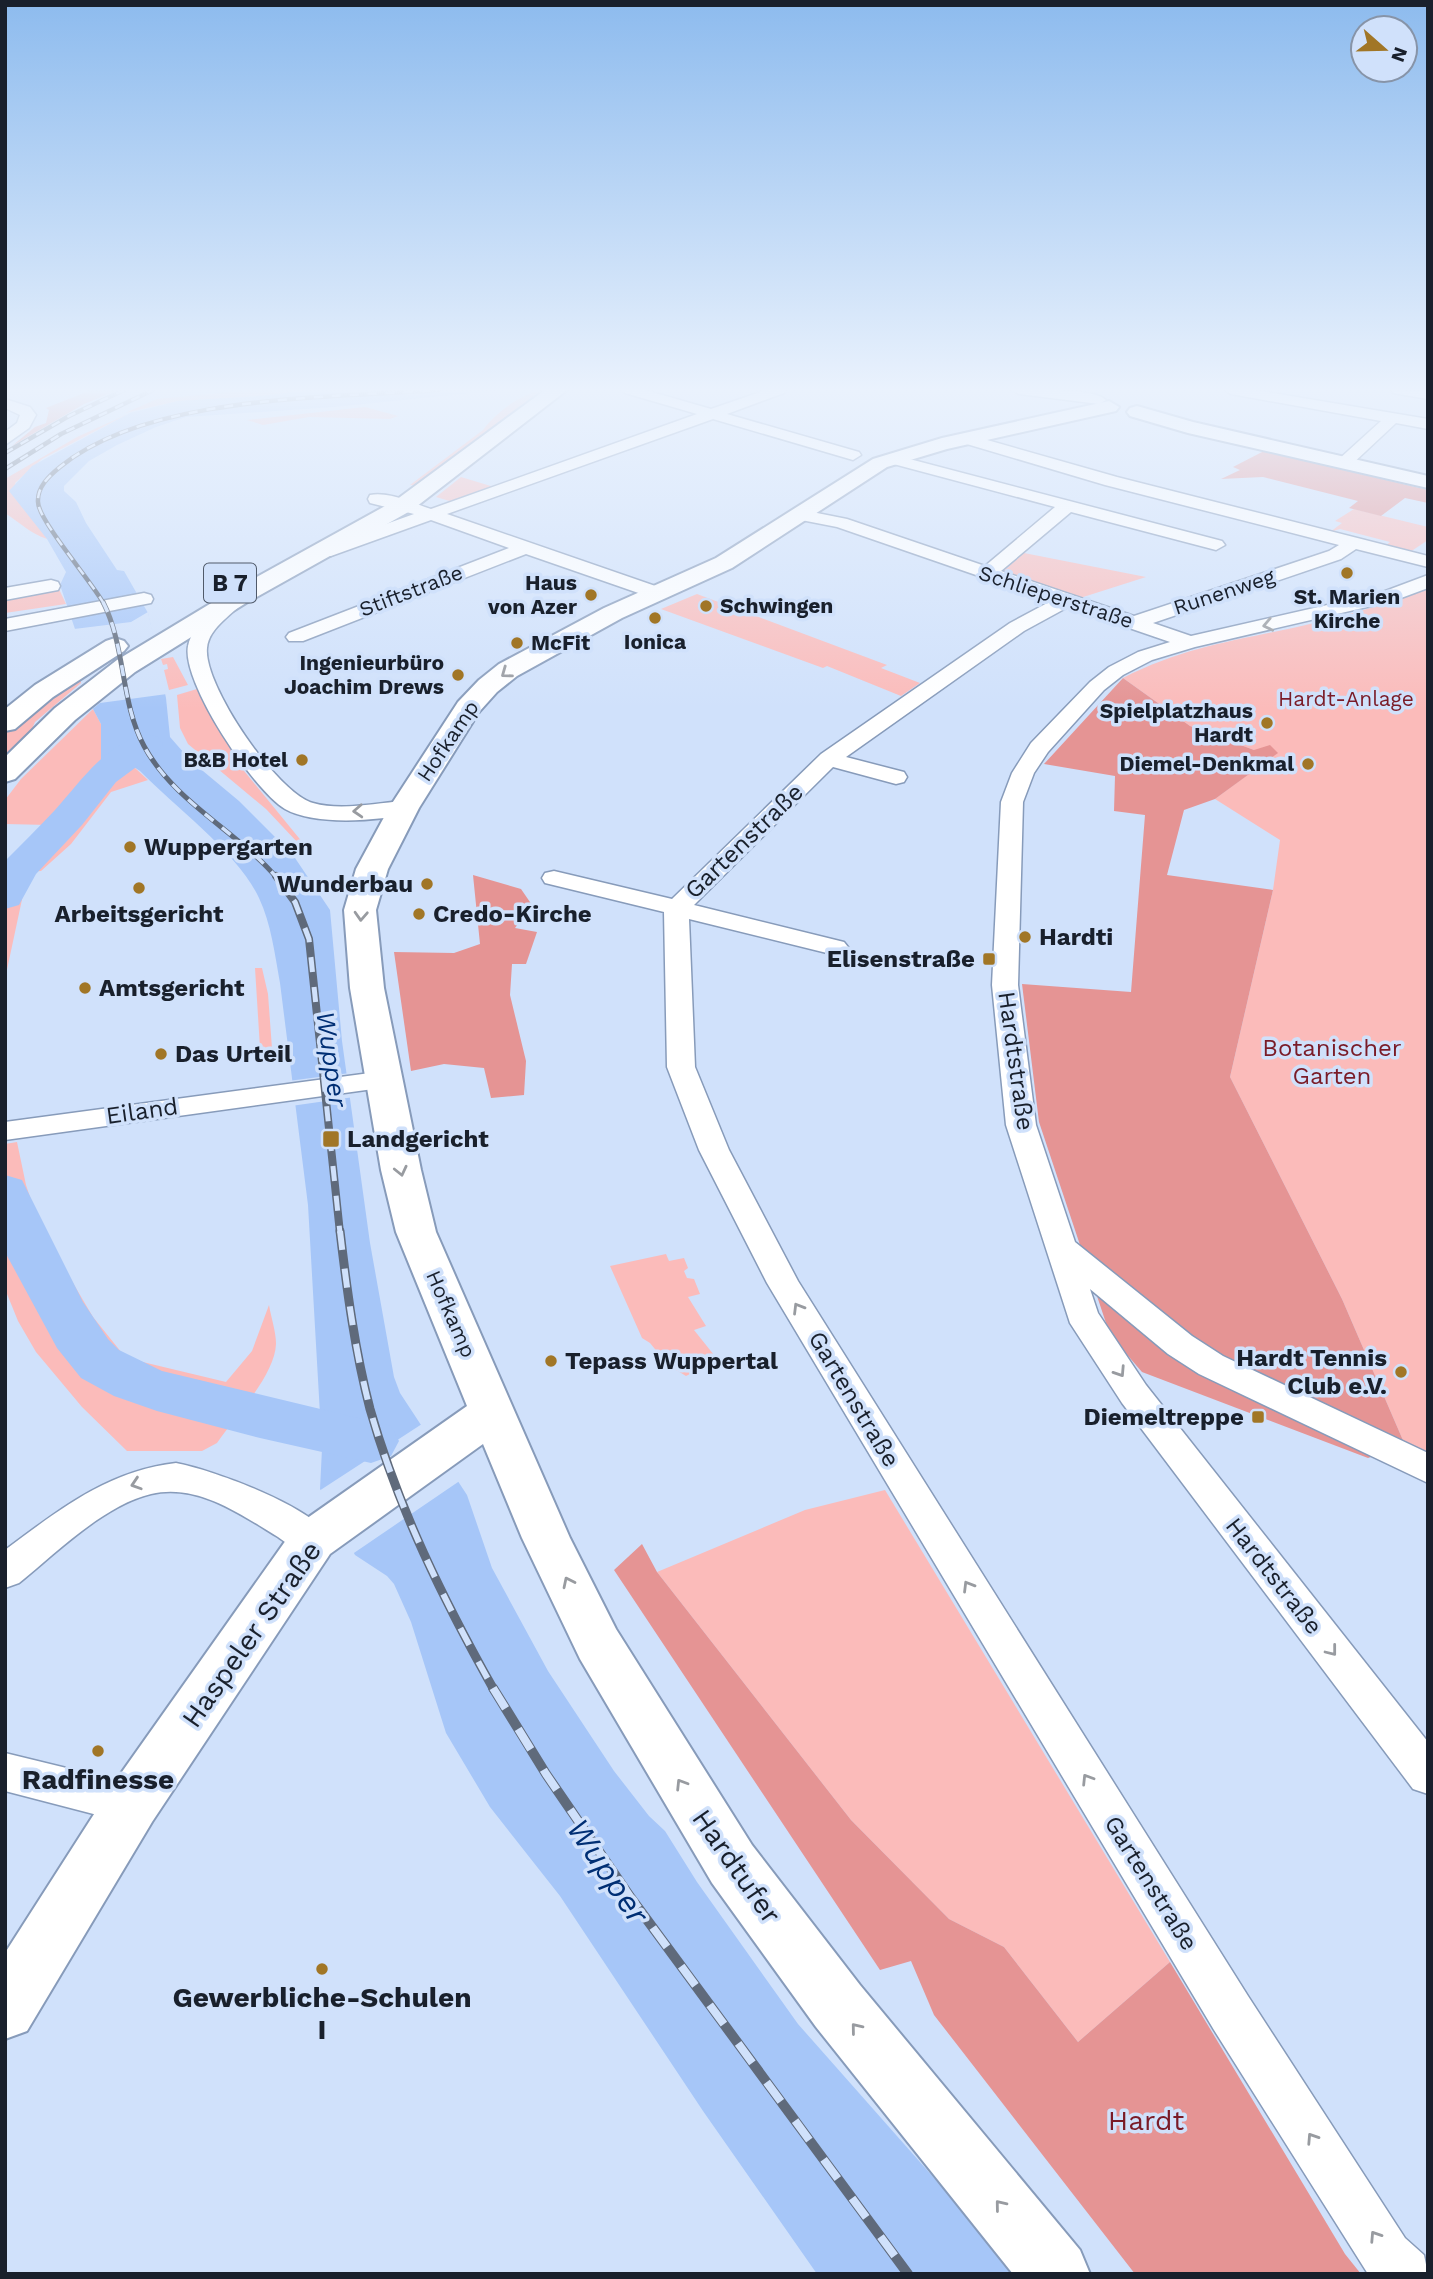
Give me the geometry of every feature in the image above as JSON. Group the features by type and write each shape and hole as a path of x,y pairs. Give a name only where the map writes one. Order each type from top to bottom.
{"street":[{"name":"B 7","path":"5,773 87,684 151,626 237,598 376,499 392,496"},
{"name":"B 7","path":"151,626 165,626 174,611 295,556 398,496"},
{"path":"402,496 429,514 657,593"},
{"path":"295,556 479,496"},
{"name":"Hofkamp","path":"493,1410 416,1232 401,1170 371,1082 360,910 372,869 404,808 468,708 488,686 534,654 724,563 827,496"},
{"path":"1028,496 1216,545"},
{"path":"1171,496 1428,562"},
{"path":"987,574 1067,506"},
{"name":"Schlieperstraße","path":"802,514 841,523 1190,642"},
{"name":"Runenweg","path":"1133,623 1335,555 1353,543"},
{"name":"Stiftstraße","path":"296,637 527,547"},
{"name":"Hardtstraße","path":"1428,582 1386,597 1190,642 1145,656 1116,671 1097,686 1039,748 1023,773 1012,802 1006,998 1020,1117 1082,1315 1134,1394 1428,1775"},
{"path":"5,594 51,586"},
{"path":"237,598 200,638 197,665 242,750 274,788 292,804 312,810 340,812 404,808"},
{"name":"Gartenstraße","path":"1066,600 1017,627 829,759 676,909 681,1067 714,1150 783,1283 1231,2013 1387,2256 1405,2274"},
{"path":"5,625 68,612 151,626"},
{"name":"B 7","path":"5,723 44,691 87,684"},
{"path":"829,759 896,777"},
{"path":"554,878 835,947"},
{"name":"Eiland","path":"10,1130 371,1082"},
{"path":"1061,1248 1180,1345 1211,1365 1428,1469"},
{"name":"Haspeler Straße","path":"5,2009 132,1804 324,1532 444,1449 493,1410"},
{"name":"Hardtufer","path":"493,1410 546,1538 598,1644 732,1864 838,2006 1056,2274"},
{"path":"5,1572 113,1493 141,1481 179,1477 203,1482 324,1532"},
{"path":"5,1772 132,1804"}],"green space":[{"path":"5,496 23,496 47,539 30,531 5,513"},
{"path":"437,496 468,496 453,502"},
{"path":"1340,496 1428,496 1428,503 1405,498 1381,516 1349,508 1358,501"},
{"path":"1354,509 1428,527 1428,540 1410,552 1385,546 1390,542 1340,529 1330,532 1342,523 1335,521"},
{"path":"1024,553 1146,577 1077,599 1001,573"},
{"path":"58,587 66,604 5,613 5,597"},
{"name":"Botanischer Garten","path":"1428,588 1428,1456 1405,1445 1342,1299 1230,1077 1273,890 1280,840 1215,799 1277,753 1254,750 1190,726 1123,678 1194,650 1343,616"},
{"path":"697,594 887,665 881,668 920,683 901,696 827,666 823,668 661,609"},
{"path":"173,657 188,685 169,690 164,670 168,669 167,664 163,665 161,659"},
{"path":"80,673 81,683 35,722 28,738 5,760 5,731"},
{"path":"1123,678 1190,726 1254,750 1270,745 1278,753 1215,799 1184,810 1167,875 1273,890 1230,1077 1342,1299 1405,1445 1368,1458 1142,1372 1110,1335 1039,1122 1022,984 1131,992 1145,815 1114,811 1115,776 1044,764"},
{"path":"197,689 240,766 303,843 298,843 266,809 188,744 180,728 177,695"},
{"path":"93,709 101,724 101,762 134,767 148,780 111,792 71,844 41,871 5,873 5,867 41,836 49,825 5,824 5,800 21,779"},
{"path":"473,875 521,889 532,905 515,928 537,932 526,964 512,964 510,995 526,1061 524,1095 491,1098 484,1068 444,1064 411,1071 394,952 454,953 480,944"},
{"path":"24,890 5,979 5,892"},
{"path":"255,968 262,968 268,994 273,1062 261,1064"},
{"path":"17,1142 26,1185 40,1227 93,1317 126,1358 226,1382 252,1351 269,1305 276,1339 274,1356 262,1382 217,1443 202,1451 127,1451 82,1407 36,1352 18,1321 5,1289 5,1144"},
{"path":"666,1254 669,1261 684,1258 688,1268 684,1271 687,1278 694,1279 700,1294 688,1297 706,1326 694,1330 718,1360 686,1376 668,1365 650,1343 642,1338 610,1266"},
{"path":"885,1490 1170,1962 1078,2042 1004,1947 949,1919 851,1820 657,1572 805,1510"},
{"name":"Hardt","path":"642,1544 657,1572 851,1820 949,1919 1004,1947 1078,2042 1170,1962 1345,2254 1361,2274 1135,2274 934,2015 911,1961 880,1970 614,1570"}],"water":[{"path":"13,496 70,496 76,502 86,523 117,570 124,571 148,613 166,698 170,737 191,761 239,801 293,855 330,910 342,1041 370,1243 394,1377 400,1393 467,1495 492,1568 548,1671 614,1771 649,1816 665,1831 697,1882 798,2024 950,2196 1011,2274 817,2274 703,2111 560,1896 490,1807 446,1733 411,1622 394,1584 387,1576 355,1555 320,1489 322,1449 308,1205 280,983 267,918 250,881 205,832 140,771 134,767 101,762 101,724 93,709 93,663 75,629 60,585 66,572 47,539"}],"pier":[{"path":"148,612 167,694 100,703 90,711 90,664 74,629 131,622"},
{"path":"350,1073 354,1097 291,1106 288,1081"},
{"path":"425,1422 461,1480 351,1555 319,1491"}],"waterway":[{"name":"Wupper","path":"5,897 19,869 69,817 103,774 146,744"},
{"name":"Wupper","path":"5,1191 46,1283 89,1353 110,1371 157,1390 260,1417 371,1441"}],"railway":[{"path":"38,496 40,511 103,603"},
{"path":"103,603 116,637 136,729 144,746 172,784 244,845 277,878"},
{"path":"276,876 295,902 309,939 340,1233"},
{"path":"340,1231 360,1365 381,1446 424,1553 494,1690"},
{"path":"493,1688 546,1774 631,1898 908,2274"}],"place":[{"name":"St. Marien Kirche","path":"1347,573"},
{"name":"Haus von Azer","path":"591,595"},
{"name":"Schwingen","path":"706,606"},
{"name":"Ionica","path":"655,618"},
{"name":"McFit","path":"517,643"},
{"name":"Ingenieurbüro Joachim Drews","path":"458,675"},
{"name":"Spielplatzhaus Hardt","path":"1267,723"},
{"name":"B&B Hotel","path":"302,760"},
{"name":"Diemel-Denkmal","path":"1308,764"},
{"name":"Wuppergarten","path":"130,847"},
{"name":"Wunderbau","path":"427,884"},
{"name":"Arbeitsgericht","path":"139,888"},
{"name":"Credo-Kirche","path":"419,914"},
{"name":"Hardti","path":"1025,937"},
{"name":"Elisenstraße","path":"989,959"},
{"name":"Amtsgericht","path":"85,988"},
{"name":"Das Urteil","path":"161,1054"},
{"name":"Landgericht","path":"331,1139"},
{"name":"Tepass Wuppertal","path":"551,1361"},
{"name":"Hardt Tennis Club e.V.","path":"1401,1372"},
{"name":"Diemeltreppe","path":"1258,1417"},
{"name":"Radfinesse","path":"98,1751"},
{"name":"Gewerbliche-Schulen I","path":"322,1969"}],"park label":[{"name":"Hardt-Anlage","path":"1346,699"}]}
